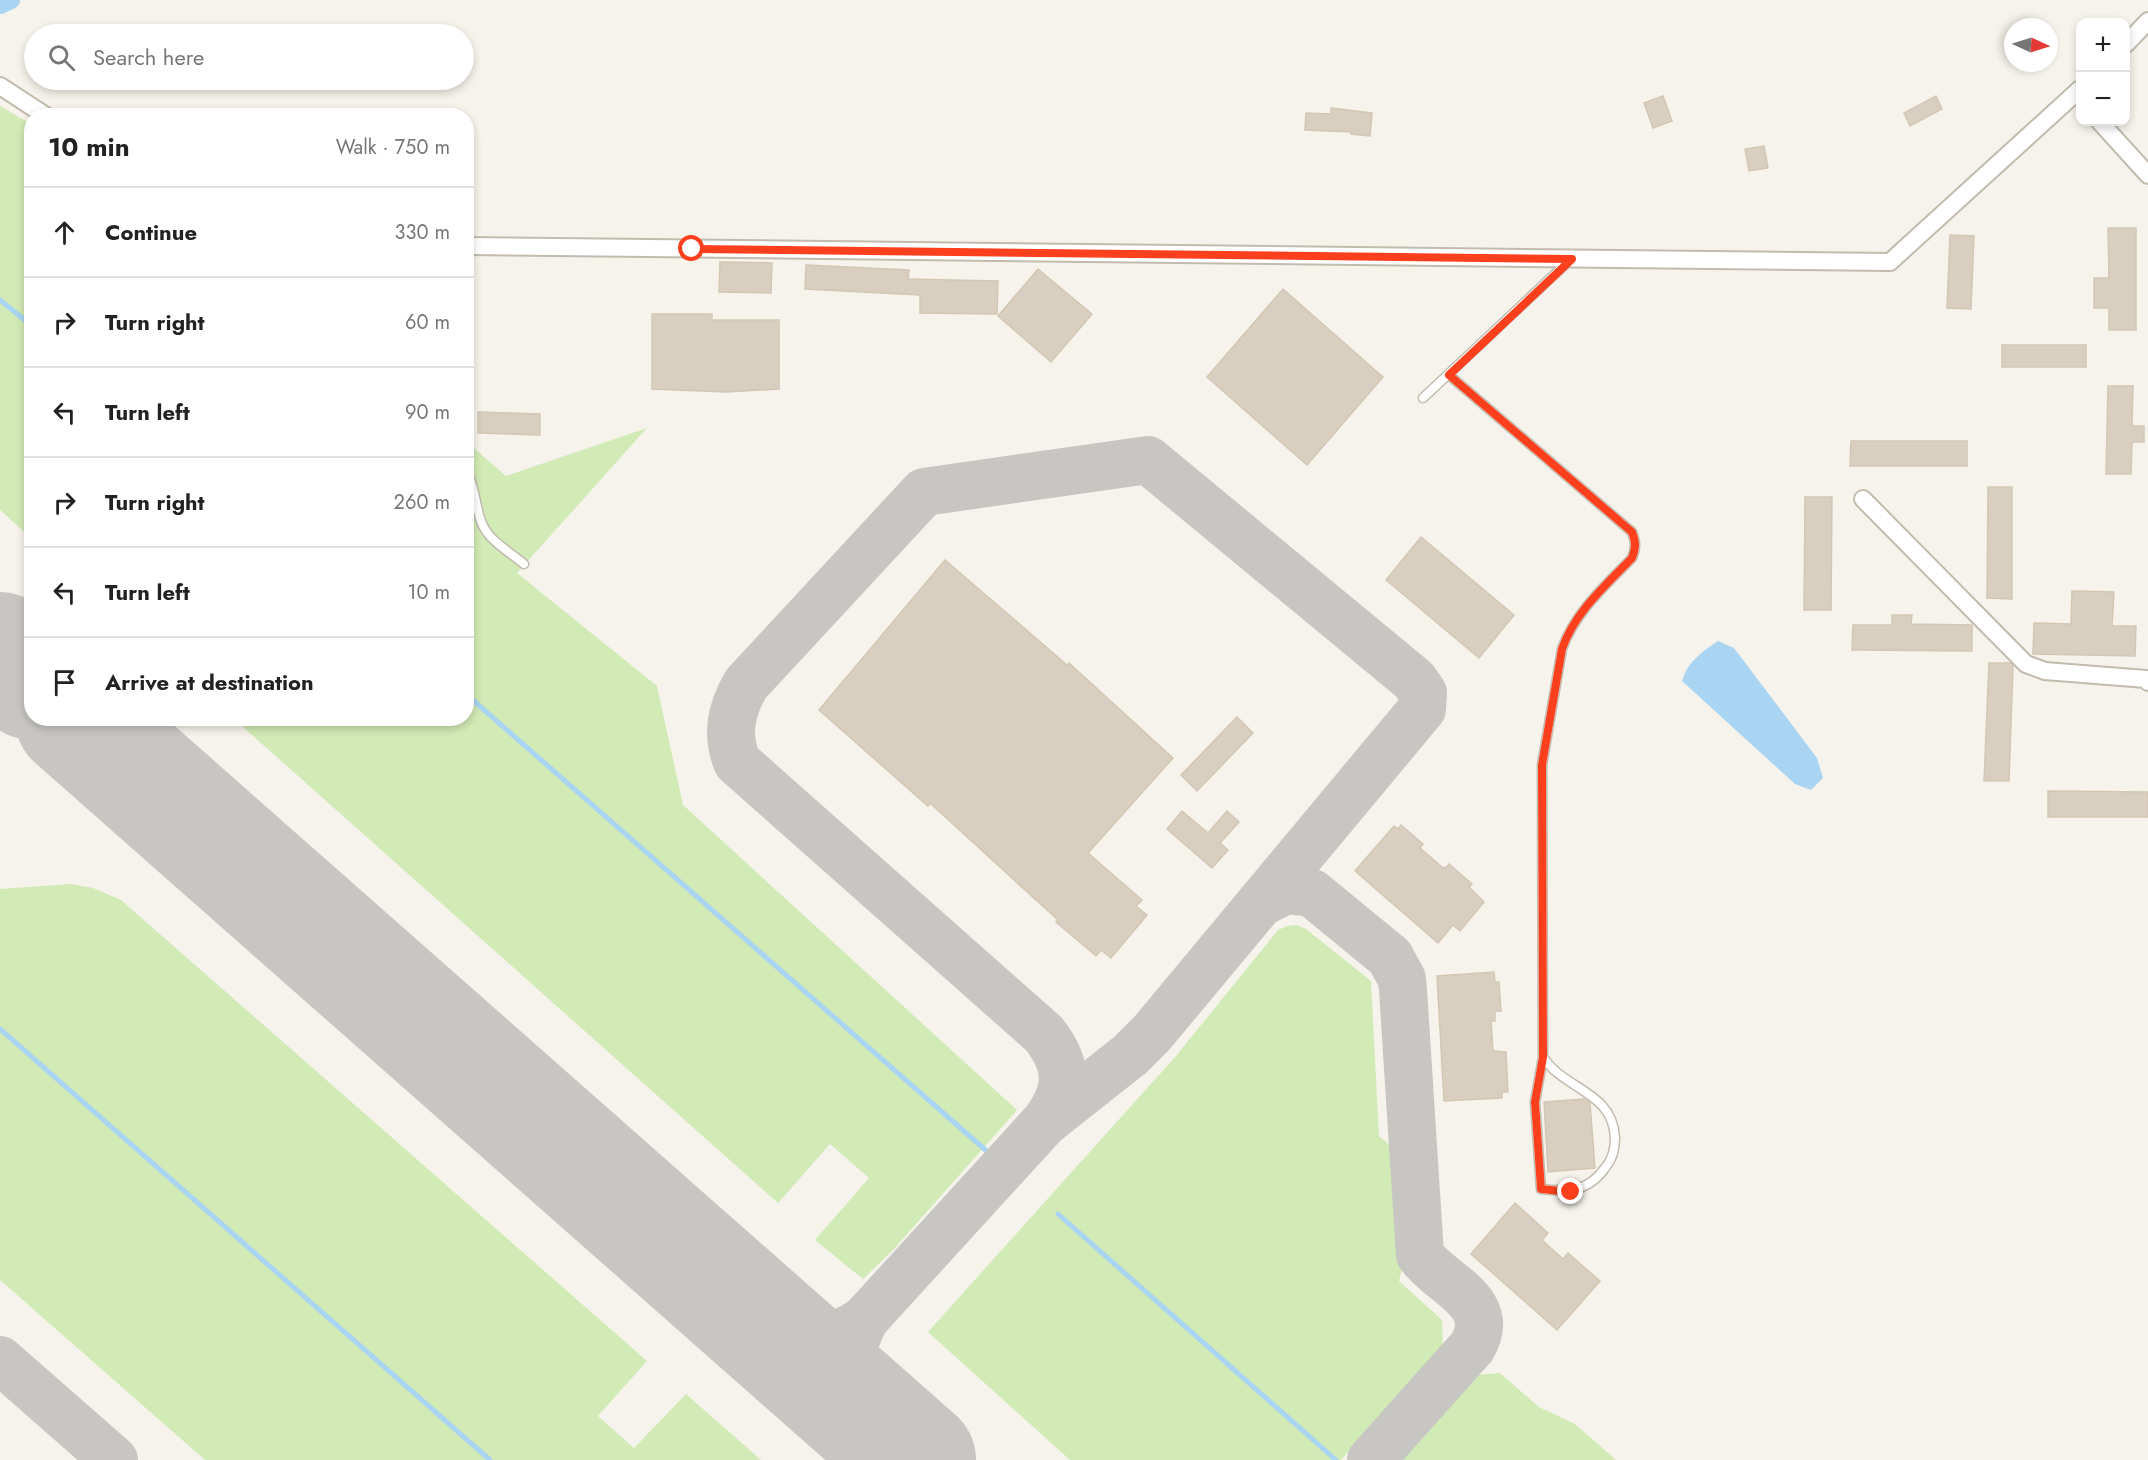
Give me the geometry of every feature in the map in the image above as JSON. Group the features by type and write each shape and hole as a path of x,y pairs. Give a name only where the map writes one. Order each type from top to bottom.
{"street":[{"path":"2130,40 2148,21"},
{"path":"0,86 34,108"},
{"path":"474,246 1890,262 2076,98"},
{"path":"2104,126 2148,175"},
{"path":"1863,499 2026,664 2045,671 2146,679 2148,682"}],"lane":[{"path":"1423,398 1572,259"},
{"path":"1449,375 1632,532 1635,540 1632,558 1580,612 1568,632 1562,649 1546,730 1542,765 1543,1057 1535,1102 1541,1189 1571,1192 1598,1178 1609,1164 1615,1146 1614,1127 1607,1110 1595,1096 1551,1070 1543,1057"},
{"path":"474,492 481,522 489,535 525,564"}],"green space":[{"path":"0,106 24,120 24,532 0,510"},
{"path":"647,428 517,573 657,686 683,805 1017,1110 893,1250 863,1279 815,1240 869,1178 830,1144 778,1203 242,726 474,726 474,448 506,476"},
{"path":"71,884 93,888 121,900 647,1361 598,1416 634,1448 686,1394 761,1460 205,1460 0,1280 0,889"},
{"path":"1297,925 1306,929 1371,981 1379,1136 1397,1152 1403,1264 1399,1281 1442,1320 1443,1347 1341,1460 1070,1460 928,1332 1176,1056 1278,930"},
{"path":"1500,1373 1539,1407 1575,1424 1616,1460 1399,1460 1475,1375"}],"water":[{"path":"1718,641 1734,648 1817,758 1823,778 1811,790 1795,784 1682,681 1692,662"}],"building":[{"path":"1663,96 1672,121 1653,128 1644,103"},
{"path":"1936,96 1942,109 1910,126 1904,113"},
{"path":"1331,108 1372,113 1370,136 1351,134 1352,132 1305,130 1306,113 1331,114"},
{"path":"1764,146 1768,168 1749,171 1745,149"},
{"path":"2108,228 2136,228 2136,330 2109,330 2109,308 2094,308 2094,278 2109,278"},
{"path":"1950,235 1974,236 1971,309 1947,308"},
{"path":"720,262 772,263 771,293 719,292"},
{"path":"806,265 909,270 908,279 998,281 997,314 920,313 920,295 805,289"},
{"path":"1038,269 1092,314 1051,362 998,316"},
{"path":"1283,289 1383,377 1307,465 1207,377"},
{"path":"652,314 712,314 712,320 779,320 779,389 726,392 652,389"},
{"path":"2002,345 2086,345 2086,367 2002,367"},
{"path":"2108,386 2133,386 2132,426 2144,426 2144,442 2132,442 2131,474 2106,474"},
{"path":"478,412 540,414 540,435 478,433"},
{"path":"1851,441 1967,441 1967,466 1850,466"},
{"path":"1988,487 2012,487 2012,599 1987,598"},
{"path":"1805,497 1832,497 1831,610 1804,610"},
{"path":"1421,537 1514,615 1479,658 1386,580"},
{"path":"945,560 1067,665 1069,663 1173,758 1088,853 1142,900 1136,906 1147,915 1111,958 1101,950 1096,956 1056,922 1058,920 930,803 928,806 819,710"},
{"path":"2072,591 2114,592 2112,626 2136,626 2135,656 2033,654 2034,623 2071,624"},
{"path":"1892,615 1912,615 1911,624 1972,625 1972,651 1852,650 1853,625 1892,625"},
{"path":"1989,663 2011,663 2013,666 2009,781 1984,781"},
{"path":"1237,717 1253,733 1197,791 1181,775"},
{"path":"2048,791 2148,792 2148,817 2048,817"},
{"path":"1182,811 1208,833 1227,811 1239,822 1220,843 1228,850 1212,868 1167,829"},
{"path":"1401,825 1423,844 1420,848 1442,867 1446,868 1449,864 1472,884 1469,887 1484,902 1460,931 1453,925 1438,943 1355,871 1394,826 1398,829"},
{"path":"1494,972 1495,982 1499,982 1501,1011 1495,1011 1495,1021 1491,1021 1493,1051 1506,1052 1508,1092 1502,1092 1502,1098 1444,1101 1437,976"},
{"path":"1584,1099 1590,1103 1595,1168 1548,1172 1544,1102"},
{"path":"1515,1203 1548,1233 1542,1240 1563,1259 1568,1253 1600,1281 1557,1330 1471,1254"}],"waterway":[{"path":"0,5 11,0"},
{"path":"0,300 24,320"},
{"path":"474,701 990,1154"},
{"path":"0,1029 490,1460"},
{"path":"1058,1214 1336,1460"}],"taxiway":[{"path":"759,1324 786,1334 813,1338 839,1333 865,1319 1044,1123 1130,1055 1152,1033 1422,709 1423,693 1414,680 1148,460 924,492 746,684 737,703 732,722 732,742 737,762 1044,1034 1058,1057 1063,1079 1058,1100 1044,1123"},
{"path":"0,696 24,698"},
{"path":"1262,902 1286,890 1312,893 1390,957 1402,979 1420,1255 1429,1266 1464,1295 1478,1317 1478,1331 1472,1347 1371,1460"},
{"path":"865,1319 854,1348 853,1375 861,1401 878,1427"},
{"path":"0,1360 114,1460"}],"runway":[{"path":"0,652 24,673"},
{"path":"84,726 916,1460"}],"route":[{"path":"692,249 1572,259 1449,375 1632,532 1635,540 1632,558 1580,612 1568,632 1562,649 1546,730 1542,765 1543,1057 1535,1102 1541,1189 1571,1192"}]}
